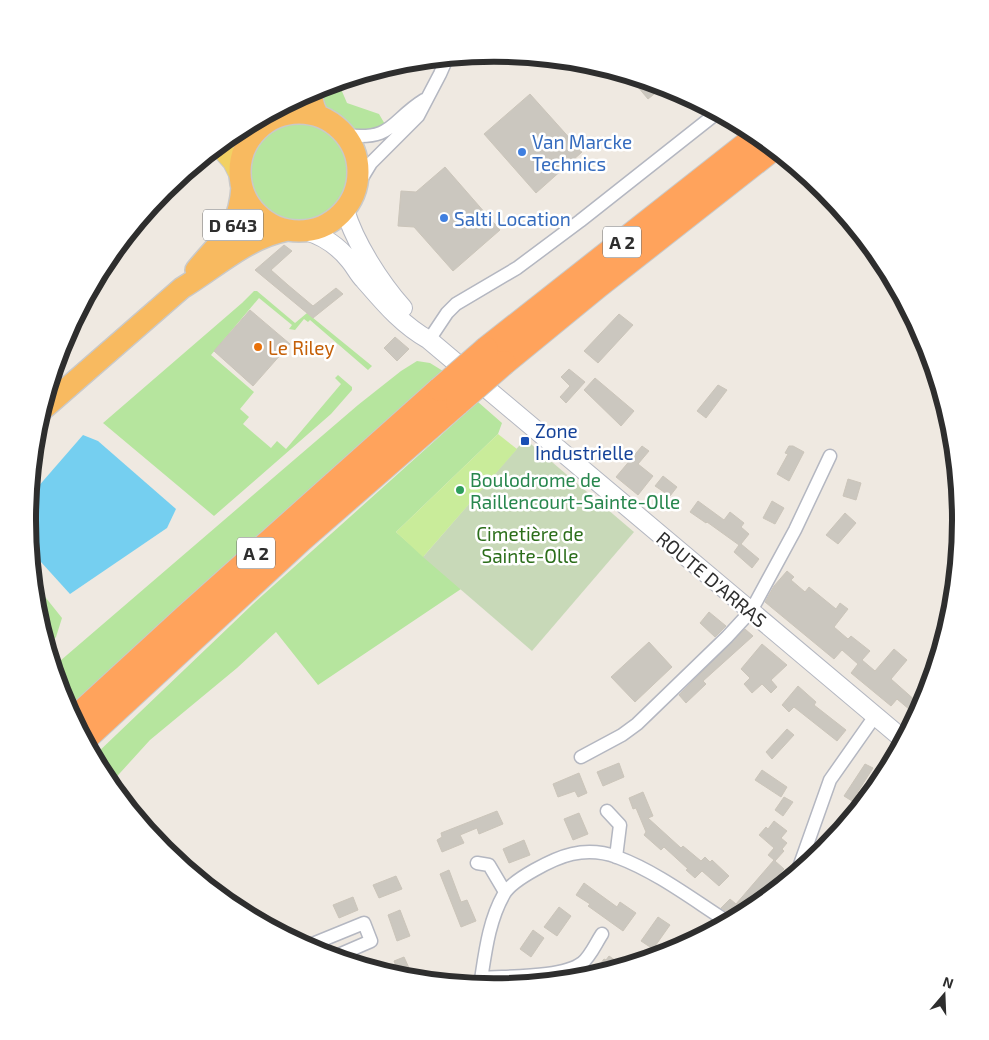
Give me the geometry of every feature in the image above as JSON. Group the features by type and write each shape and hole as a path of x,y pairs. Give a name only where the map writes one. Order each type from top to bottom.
{"highway":[{"path":"312,100 318,116"},
{"path":"259,127 244,149 240,162 241,182 250,205 269,223 297,230 328,224 345,210 357,186 357,159 350,142 337,127 318,116 294,113 275,118"},
{"name":"A 2","path":"90,734 295,545 449,396 486,349 751,140"},
{"name":"A 2","path":"80,714 200,604 449,396 504,363 598,286 768,153"},
{"name":"D 643","path":"52,401 182,288 234,224 239,209 241,182"},
{"name":"D 643","path":"182,288 246,245 270,234 297,230"}],"main road":[{"path":"223,151 234,162 241,182"},
{"path":"345,210 352,230 380,278 429,340"},
{"path":"297,230 316,234 336,247 389,308 412,330 429,340"},
{"name":"ROUTE D'ARRAS","path":"429,340 898,735"}],"street":[{"path":"357,186 371,163 418,116 444,65"},
{"path":"345,135 369,136 383,132 398,123 418,103 426,99"},
{"path":"429,340 442,320 456,304 524,263 712,117"},
{"path":"581,756 622,735 636,724 727,637 751,611 795,530 830,456"},
{"path":"801,861 830,780 875,716"},
{"path":"607,811 620,825 616,857"},
{"path":"482,978 486,947 495,915 505,892 525,876 547,863 572,854 600,853 616,857 660,878 722,918"},
{"path":"477,863 489,865 505,892"},
{"path":"317,942 364,923 371,941 344,953"},
{"path":"516,977 571,970 584,962 602,934"}],"green space":[{"path":"341,88 347,103 379,114 386,126 375,132 355,131 346,127 325,111 319,97"},
{"path":"299,122 318,126 334,137 345,153 349,172 345,191 334,207 318,218 299,222 280,218 264,207 253,191 249,172 253,153 264,137 280,126"},
{"path":"254,291 257,291 295,323 307,313 372,366 368,370 310,320 308,322 304,319 295,330 289,329 292,325 259,298 211,355 254,392 240,409 249,417 243,424 271,448 277,441 286,449 341,384 335,378 338,375 352,387 352,390 331,414 214,516 103,423"},
{"path":"417,361 430,363 443,371 74,702 59,662 358,405 401,371"},
{"path":"478,402 502,423 498,434 396,532 461,589 318,685 276,632 237,668 150,740 115,778 99,751 253,604"},
{"name":"Boulodrome de Raillencourt-Sainte-Olle","path":"498,434 517,449 423,557 396,532"},
{"name":"Cimetière de Sainte-Olle","path":"525,439 634,532 532,651 423,557"},
{"path":"42,593 62,618 56,637 52,641"}],"water":[{"path":"83,435 98,441 176,509 167,528 70,594 38,559 36,520 37,488"}],"building":[{"path":"635,84 657,92 648,99"},
{"path":"530,94 582,152 536,193 484,134"},
{"name":"Salti Location","path":"445,167 500,230 453,271 414,227 398,226 401,191 416,192"},
{"path":"284,245 292,251 271,270 313,306 336,288 343,294 313,318 255,270"},
{"name":"Le Riley","path":"250,310 290,344 253,386 214,351"},
{"path":"619,314 633,325 598,363 584,351"},
{"path":"395,337 409,349 397,361 384,348"},
{"path":"569,369 585,382 566,403 560,397 570,386 561,377"},
{"path":"595,378 634,411 621,426 584,390"},
{"path":"718,385 727,390 706,418 697,411"},
{"path":"642,446 649,451 638,464 653,476 638,495 616,477"},
{"path":"789,446 804,452 789,481 777,474 788,454 785,453"},
{"path":"663,476 677,487 670,496 655,486"},
{"path":"848,479 861,483 856,500 843,496"},
{"path":"698,501 724,520 730,512 744,523 741,527 749,534 741,544 759,559 752,568 734,552 739,545 690,512"},
{"path":"772,501 784,508 775,524 763,518"},
{"path":"845,513 856,523 838,544 826,535"},
{"path":"787,571 794,577 791,580 805,592 809,587 836,609 840,603 848,609 834,627 848,639 851,636 870,651 862,660 875,671 894,649 907,660 891,679 915,701 910,710 897,699 891,706 851,673 858,664 842,650 834,659 765,602 774,586"},
{"path":"709,612 726,626 715,637 700,623"},
{"path":"745,629 753,636 703,681 706,684 686,703 679,695"},
{"path":"649,642 672,667 635,702 611,677"},
{"path":"762,644 787,665 771,680 777,687 771,693 762,684 752,693 744,684 750,678 741,669"},
{"path":"798,686 816,702 814,705 846,730 837,741 794,707 789,712 782,705"},
{"path":"787,729 794,735 772,759 766,752"},
{"path":"619,763 624,777 603,786 597,772"},
{"path":"865,764 873,768 852,801 844,796"},
{"path":"762,770 787,787 781,797 755,780"},
{"path":"579,773 587,793 578,797 575,791 558,797 553,784"},
{"path":"643,792 653,816 648,818 681,848 683,846 701,861 705,857 710,862 712,860 729,876 719,886 702,871 695,878 664,847 661,850 644,835 646,832 636,808 633,809 629,798"},
{"path":"784,797 793,802 783,816 775,810"},
{"path":"497,811 503,824 479,834 477,828 460,835 464,843 442,852 437,840 442,837 441,833"},
{"path":"579,813 588,834 573,840 564,819"},
{"path":"774,821 787,831 781,838 787,843 782,849 784,851 775,861 784,869 767,888 739,908 737,906 729,914 721,908 730,899 736,904 774,860 768,855 774,848 759,835 766,827 768,829"},
{"path":"524,840 530,855 509,863 503,849"},
{"path":"449,870 461,902 467,900 476,921 461,927 440,874"},
{"path":"396,876 402,889 379,898 373,885"},
{"path":"584,883 617,907 620,902 636,913 623,931 576,895"},
{"path":"353,897 358,910 339,918 333,905"},
{"path":"559,907 571,916 557,936 544,927"},
{"path":"400,910 410,936 397,941 388,915"},
{"path":"658,917 670,925 653,949 641,941"},
{"path":"533,930 544,938 531,957 520,949"},
{"path":"609,956 617,962 599,966 604,959 606,960"},
{"path":"404,957 410,970 396,967 394,961"}],"place":[{"name":"Van Marcke Technics","path":"522,152"},
{"name":"Salti Location","path":"444,218"},
{"name":"Le Riley","path":"258,347"},
{"name":"Zone Industrielle","path":"525,441"},
{"name":"Boulodrome de Raillencourt-Sainte-Olle","path":"460,490"}]}
